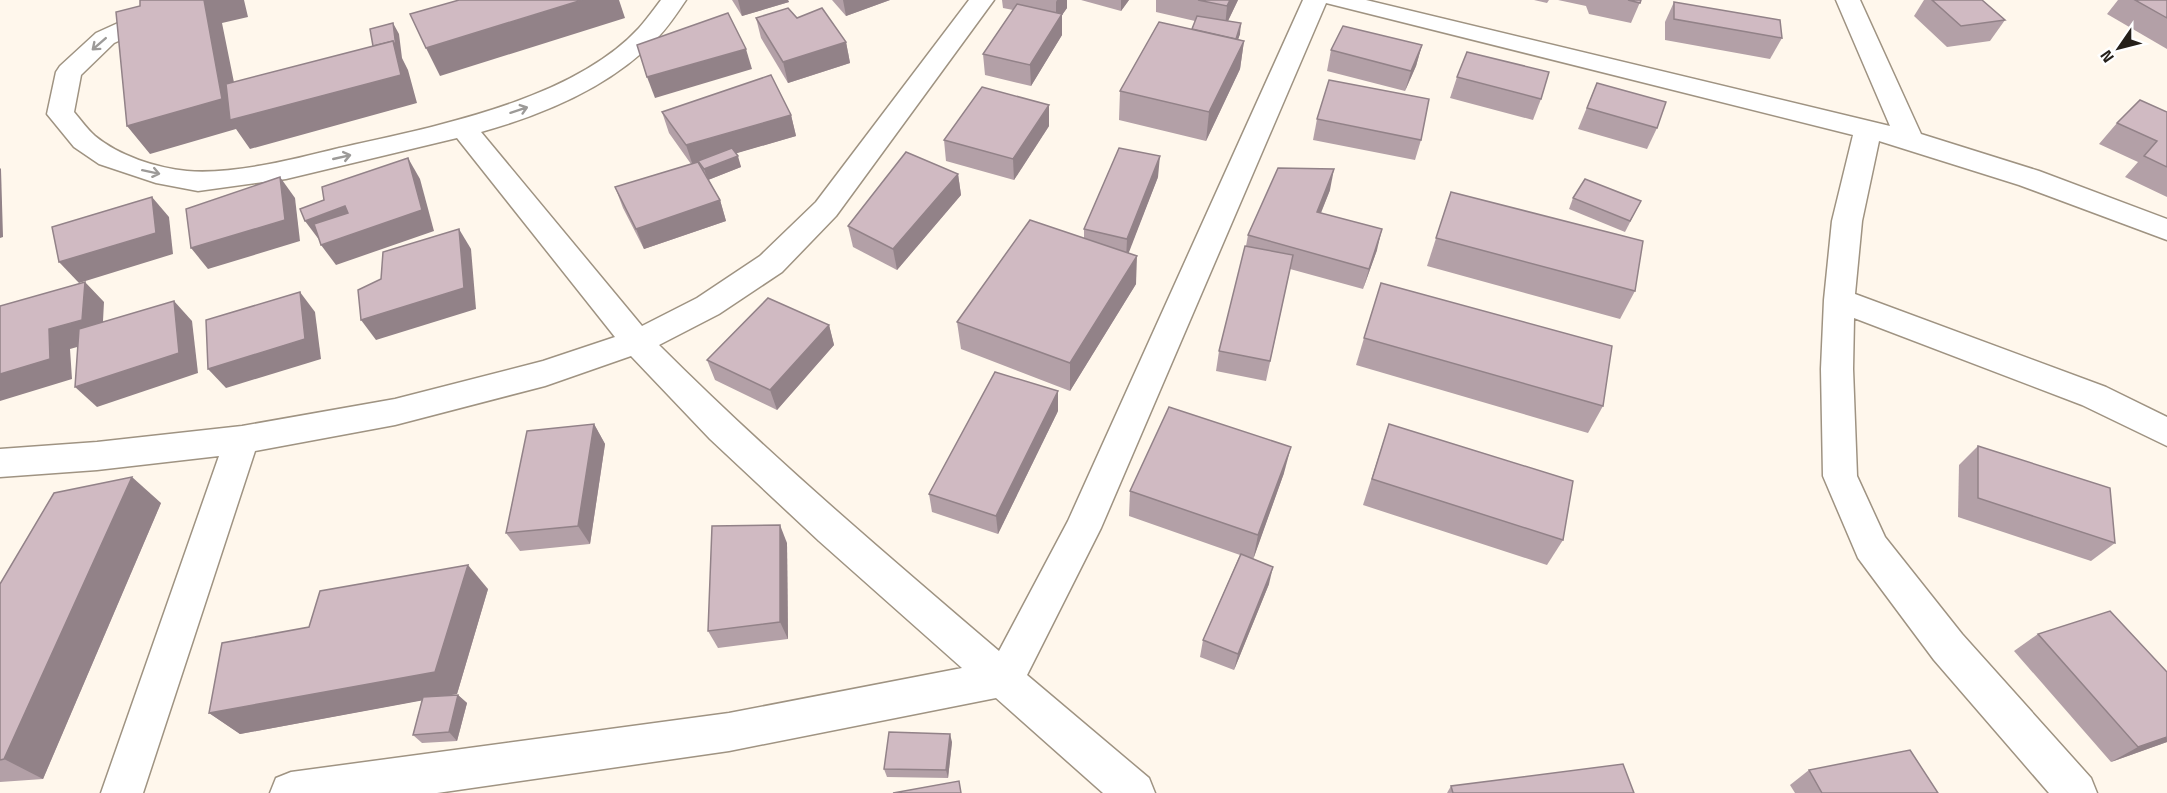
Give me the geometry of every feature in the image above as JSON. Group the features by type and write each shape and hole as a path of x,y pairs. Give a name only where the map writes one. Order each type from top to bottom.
{"street":[{"path":"189,0 105,38 69,72 60,114 88,145 134,169 197,182 271,174 464,129 538,104 598,72 645,38 674,0"},
{"path":"0,463 97,456 242,440 395,412 545,373 637,342 708,306 771,264 826,209 982,0"},
{"path":"1005,678 1083,528 1315,0"},
{"path":"1336,0 1910,140 2029,178 2167,230"},
{"path":"1848,0 1910,140"},
{"path":"464,129 637,342 722,429 815,514 1134,793"},
{"path":"1868,130 1847,220 1839,300 1837,369 1840,476 1871,547 1948,646 2076,793"},
{"path":"1839,300 2094,396 2167,432"},
{"path":"122,793 242,440"},
{"path":"291,793 729,732 1005,678"}],"building":[{"path":"140,0 204,0 222,99 127,126 116,12 140,6"},
{"path":"459,0 582,0 426,48 410,14"},
{"path":"1198,0 1230,0 1227,6"},
{"path":"1932,0 1982,0 2005,20 1961,26"},
{"path":"2135,0 2167,0 2167,18"},
{"path":"1674,2 1780,20 1782,38 1674,19"},
{"path":"1017,4 1062,14 1030,65 983,54"},
{"path":"788,8 797,18 822,8 846,42 783,62 756,18"},
{"path":"728,13 746,49 647,77 637,45"},
{"path":"1197,16 1241,23 1236,39 1192,29"},
{"path":"1159,22 1244,41 1209,112 1120,91"},
{"path":"393,23 396,47 393,41 373,46 370,29"},
{"path":"1343,26 1422,45 1411,71 1331,50"},
{"path":"393,41 401,75 230,120 226,84"},
{"path":"1467,52 1549,72 1541,99 1457,77"},
{"path":"771,75 791,115 686,145 662,112"},
{"path":"1329,80 1429,99 1421,140 1317,119"},
{"path":"1597,83 1666,102 1657,128 1587,108"},
{"path":"982,87 1049,105 1013,159 944,140"},
{"path":"2140,100 2167,112 2167,167 2144,156 2157,141 2117,123"},
{"path":"732,148 738,156 704,169 698,161"},
{"path":"1119,148 1160,156 1127,239 1084,229"},
{"path":"906,152 958,174 893,249 848,226"},
{"path":"408,158 422,210 321,245 314,224 348,213 345,206 305,221 300,209 324,200 322,187"},
{"path":"698,162 720,200 636,229 615,187"},
{"path":"1278,168 1334,169 1317,212 1382,229 1369,269 1248,235"},
{"path":"280,177 285,220 191,248 186,209"},
{"path":"1585,179 1641,201 1630,221 1573,198"},
{"path":"1451,192 1643,241 1635,291 1436,238"},
{"path":"152,197 156,233 59,262 52,227"},
{"path":"1030,220 1137,256 1070,363 957,322"},
{"path":"459,229 464,288 361,320 358,290 381,279 383,252"},
{"path":"1245,246 1293,255 1270,361 1219,351"},
{"path":"85,282 82,320 49,329 50,359 0,374 0,306"},
{"path":"1381,283 1612,346 1603,406 1364,338"},
{"path":"300,292 305,339 208,369 206,320"},
{"path":"768,298 829,325 770,390 707,360"},
{"path":"174,301 179,353 75,387 79,329"},
{"path":"995,372 1058,391 996,516 929,494"},
{"path":"1169,407 1291,447 1258,535 1130,491"},
{"path":"594,424 578,526 506,533 527,431"},
{"path":"1389,424 1573,481 1563,540 1372,479"},
{"path":"1978,446 2110,488 2115,543 1978,498"},
{"path":"132,477 4,759 0,760 0,584 54,493"},
{"path":"780,525 780,622 708,631 712,526"},
{"path":"1241,554 1273,567 1238,654 1203,640"},
{"path":"468,565 435,672 209,713 222,643 309,627 320,591"},
{"path":"2110,611 2167,672 2167,737 2138,747 2038,634"},
{"path":"458,695 449,732 413,735 423,697"},
{"path":"889,732 950,734 946,770 884,769"},
{"path":"1910,750 1938,793 1822,793 1809,770"},
{"path":"1623,764 1634,793 1453,793 1451,786"},
{"path":"959,781 961,793 893,793"}]}
